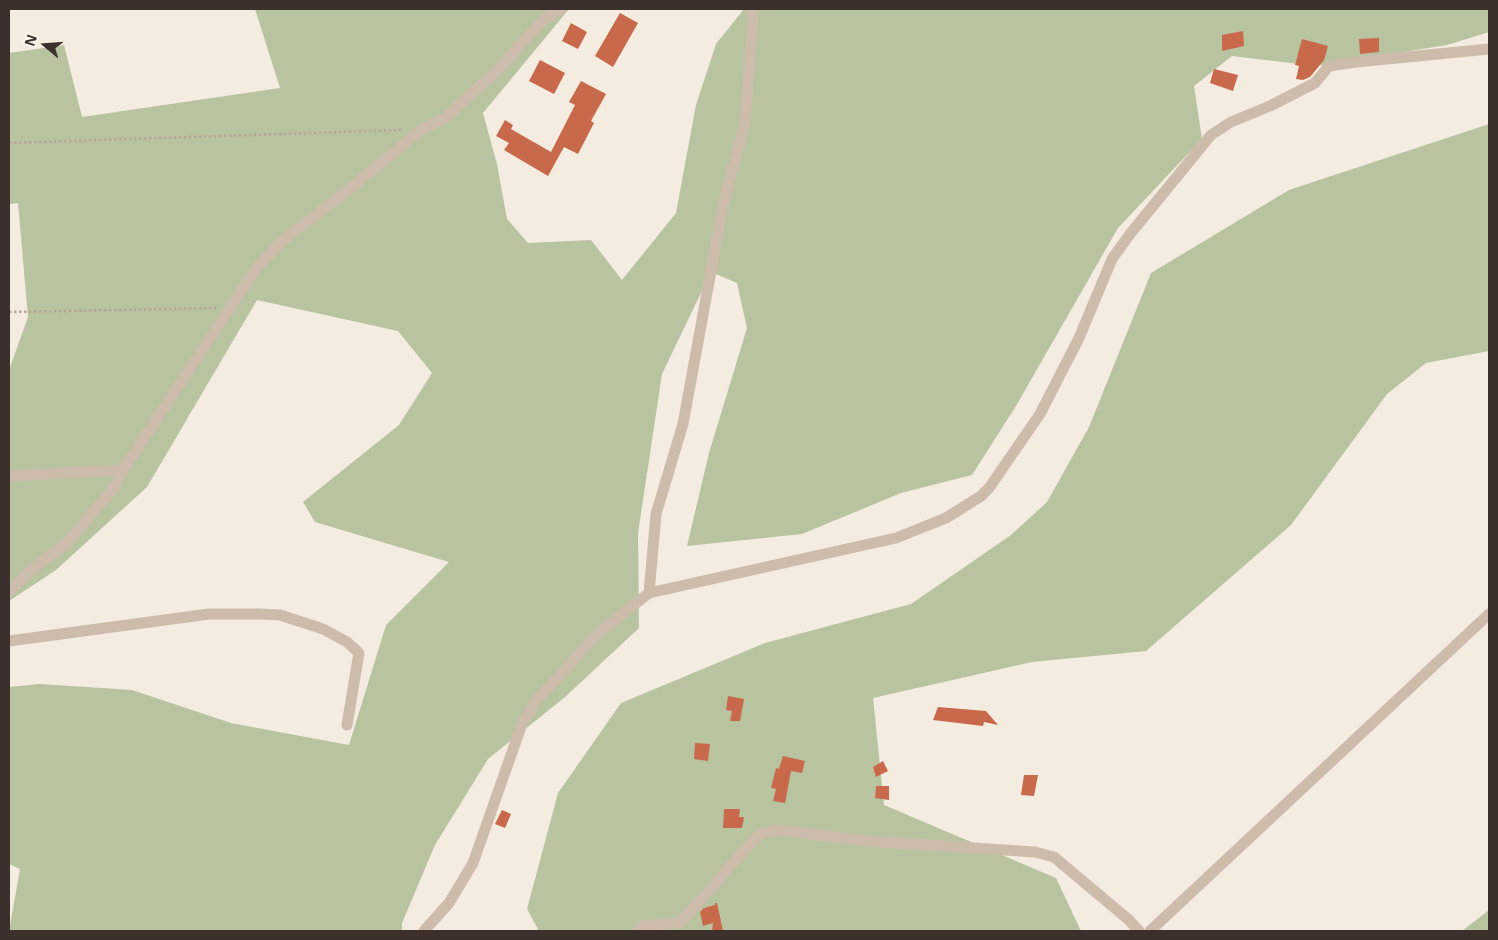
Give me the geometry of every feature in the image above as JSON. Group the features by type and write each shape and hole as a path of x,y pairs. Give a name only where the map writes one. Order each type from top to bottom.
{"street":[{"path":"9,592 31,570 68,542 115,486 123,470 255,270 278,244 342,195 422,129 445,118 499,69 543,20 561,9"},
{"path":"648,593 656,514 684,424 723,205 745,123 753,20 752,9"},
{"path":"424,931 450,903 472,863 522,724 536,702 597,634 648,593 896,538 946,518 981,496 990,488 1040,414 1079,338 1112,259 1130,234 1211,135 1231,122 1270,106 1315,83 1329,66 1489,50"},
{"path":"9,476 123,470"},
{"path":"9,641 209,614 280,616 323,629 347,642 359,653 347,725"},
{"path":"1150,931 1489,614"},
{"path":"638,931 642,926 679,923 760,834 779,830 866,841 1035,852 1054,857 1129,920 1139,931"}],"path":[{"path":"9,143 422,129"},
{"path":"9,312 230,308"}],"green space":[{"path":"255,9 569,9 483,113 497,164 507,219 528,243 591,240 622,280 676,213 696,105 716,44 744,9 1489,9 1489,32 1447,45 1316,66 1232,56 1194,86 1202,139 1118,228 1016,406 972,475 901,493 802,534 687,546 709,453 747,328 737,283 711,272 662,374 638,533 639,628 565,697 488,759 435,845 402,923 402,931 9,931 20,869 9,864 9,687 40,684 132,690 231,723 349,745 386,625 449,562 315,522 303,502 399,425 432,373 398,331 257,300 147,487 56,570 9,601 9,370 28,317 18,203 9,204 9,53 64,45 82,117 280,88"},
{"path":"1489,124 1489,351 1426,363 1387,394 1291,525 1146,651 1032,662 873,698 884,805 1056,878 1081,931 539,931 527,909 558,793 621,703 765,643 911,604 1011,535 1047,502 1089,427 1151,273 1289,190"},
{"path":"1489,910 1489,931 1462,931"}],"building":[{"path":"620,13 638,23 613,67 595,56"},
{"path":"571,23 587,32 578,49 562,41"},
{"path":"1243,31 1244,46 1222,51 1222,35"},
{"path":"1379,38 1379,52 1360,54 1359,39"},
{"path":"1302,39 1328,46 1324,60 1310,77 1303,80 1296,79 1299,66 1295,65"},
{"path":"540,60 565,73 554,94 529,81"},
{"path":"1214,69 1238,75 1233,91 1210,83"},
{"path":"581,81 606,94 591,121 594,123 578,154 564,147 548,176 504,150 509,143 496,136 505,120 513,125 511,129 551,152 575,105 569,102"},
{"path":"728,696 744,699 740,721 730,721 732,711 726,710"},
{"path":"938,707 986,711 998,725 984,722 983,726 933,720"},
{"path":"695,743 710,744 708,761 694,759"},
{"path":"783,756 805,761 802,773 791,771 785,803 773,801 776,789 771,788 776,768 779,769"},
{"path":"883,761 888,771 876,777 873,767"},
{"path":"1024,775 1038,775 1034,796 1021,795"},
{"path":"876,786 889,786 889,800 875,798"},
{"path":"724,809 740,809 739,817 744,817 742,828 723,828"},
{"path":"502,810 511,814 505,828 495,824"},
{"path":"717,903 723,931 712,931 713,923 703,926 700,912 704,908 715,905"}]}
